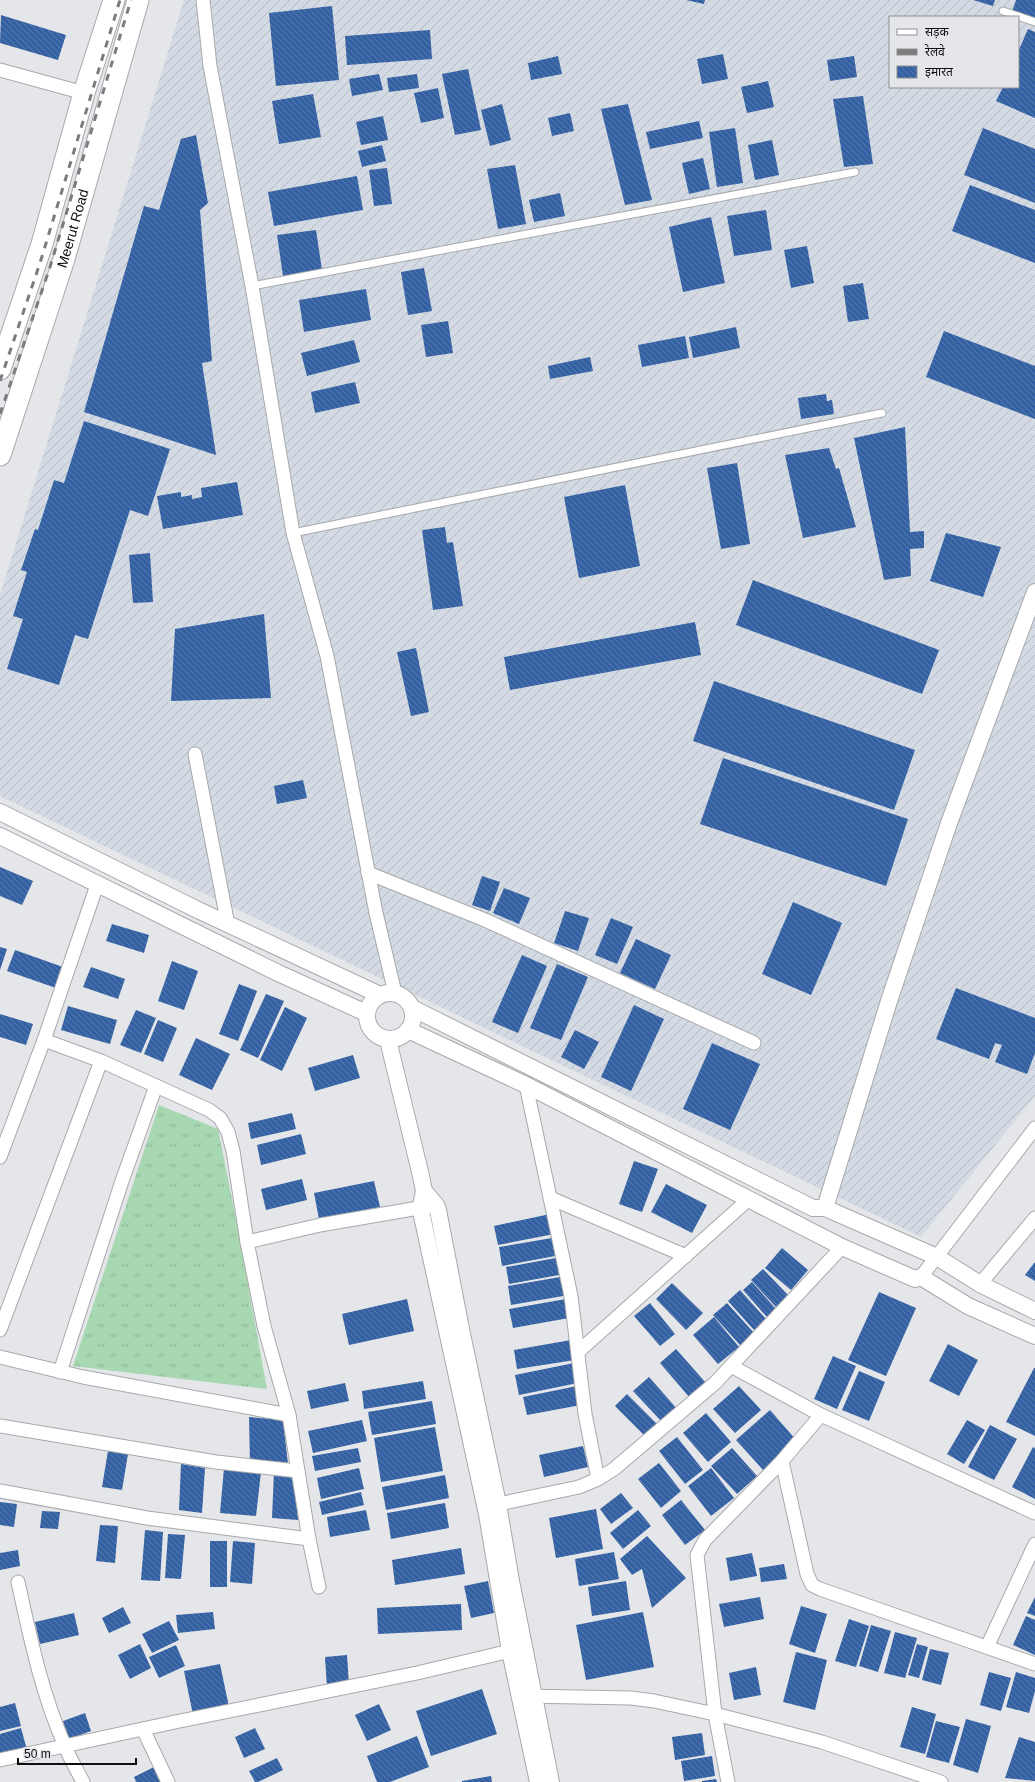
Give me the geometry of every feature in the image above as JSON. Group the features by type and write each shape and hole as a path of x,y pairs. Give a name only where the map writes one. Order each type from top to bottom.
{"main road":[{"name":"Meerut Road","path":"0,369 42,244 84,93 114,0"},
{"name":"Meerut Road","path":"0,455 64,259 138,0"}],"street":[{"path":"203,0 210,66 252,286 292,533 327,656 385,958 387,994"},
{"path":"0,70 84,93"},
{"path":"825,1208 896,979 950,823 1035,592"},
{"path":"195,754 228,925"},
{"path":"0,812 228,925 387,994 408,1001 412,1008 412,1023 408,1030 400,1037 388,1040 374,1034 369,1028 366,1013 373,1000 387,994"},
{"path":"0,836 276,972 366,1013"},
{"path":"368,873 485,920 754,1043"},
{"path":"0,1157 44,1040 98,885"},
{"path":"412,1008 813,1208 825,1208 937,1257 980,1284 1035,1312"},
{"path":"408,1030 526,1085 842,1247 915,1279 921,1277 937,1257 1035,1128"},
{"path":"44,1040 100,1061 210,1110 220,1118 228,1132 233,1150 247,1242 264,1326 289,1414 309,1538 319,1587"},
{"path":"388,1040 427,1201 436,1283 511,1581 538,1782"},
{"path":"0,1330 100,1061"},
{"path":"526,1085 571,1296 585,1414 598,1479"},
{"path":"60,1372 122,1181 156,1086"},
{"path":"550,1198 686,1256"},
{"path":"578,1352 749,1199"},
{"path":"247,1242 427,1201"},
{"path":"980,1284 1035,1218"},
{"path":"492,1506 579,1487 598,1479 614,1469 715,1383 842,1247"},
{"path":"921,1277 968,1306 1035,1336"},
{"path":"0,1357 60,1372 289,1414"},
{"path":"731,1366 821,1414 1035,1513"},
{"path":"728,1782 715,1714 697,1554 705,1540 782,1461 821,1414"},
{"path":"0,1426 216,1462 298,1471"},
{"path":"782,1461 807,1574 812,1585 820,1590 1035,1664"},
{"path":"0,1491 147,1518 309,1538"},
{"path":"492,1506 510,1651 527,1696 551,1782"},
{"path":"988,1647 1035,1544"},
{"path":"18,1582 46,1693 64,1746 83,1782"},
{"path":"0,1760 143,1729 310,1696 510,1651"},
{"path":"527,1696 631,1698 715,1714 822,1742 941,1782"},
{"path":"143,1729 168,1782"}],"lane":[{"path":"1003,11 1018,16"},
{"path":"1019,16 1035,22"},
{"path":"252,286 856,172"},
{"path":"292,533 882,413"}],"shaded area":[{"path":"184,0 1035,0 1035,1096 921,1237 0,796 0,595"}],"green space":[{"path":"159,1105 218,1129 267,1389 73,1366"}],"building":[{"path":"686,0 705,0 704,4"},
{"path":"973,0 995,0 993,6"},
{"path":"1016,0 1035,0 1035,19 1012,12"},
{"path":"332,6 339,80 276,86 269,13"},
{"path":"1,15 66,35 58,60 0,43"},
{"path":"1028,29 1035,32 1035,118 996,101 1002,88 1019,88 1019,50"},
{"path":"430,30 432,59 347,65 345,36"},
{"path":"723,54 728,79 702,84 697,59"},
{"path":"558,56 562,74 531,80 528,63"},
{"path":"854,56 857,77 830,81 827,60"},
{"path":"468,69 481,130 455,135 442,74"},
{"path":"379,74 383,90 352,96 349,79"},
{"path":"417,74 419,88 389,92 387,78"},
{"path":"768,81 774,107 747,113 741,87"},
{"path":"438,88 444,118 421,123 414,93"},
{"path":"313,94 321,137 279,144 272,101"},
{"path":"863,96 873,164 844,167 833,99"},
{"path":"502,104 511,140 490,146 481,110"},
{"path":"628,104 652,200 625,205 601,109"},
{"path":"570,113 574,131 552,136 548,118"},
{"path":"383,116 388,140 361,145 356,122"},
{"path":"699,121 703,138 650,149 646,132"},
{"path":"735,128 743,183 717,187 709,132"},
{"path":"983,128 1035,149 1035,203 964,175"},
{"path":"196,135 208,203 200,210 212,361 202,363 216,455 84,412 144,206 159,210 181,139"},
{"path":"772,140 779,175 755,180 748,145"},
{"path":"382,145 386,161 362,167 358,151"},
{"path":"703,158 710,189 689,194 682,163"},
{"path":"515,165 526,224 498,229 487,169"},
{"path":"387,168 392,204 374,206 369,170"},
{"path":"357,176 363,210 274,226 268,192"},
{"path":"970,185 1035,210 1035,263 952,231"},
{"path":"560,193 565,216 534,222 529,200"},
{"path":"766,210 772,250 734,256 727,216"},
{"path":"711,217 725,283 683,292 669,227"},
{"path":"316,230 322,270 283,276 277,235"},
{"path":"807,246 814,283 791,288 784,250"},
{"path":"424,268 432,311 408,315 401,272"},
{"path":"863,283 869,319 848,322 843,286"},
{"path":"366,289 371,320 304,332 299,300"},
{"path":"448,321 453,353 426,357 421,325"},
{"path":"736,327 740,348 693,358 689,337"},
{"path":"944,331 1035,366 1035,419 926,377"},
{"path":"685,336 689,358 642,367 638,345"},
{"path":"354,340 360,362 307,376 301,353"},
{"path":"590,357 593,371 550,379 548,366"},
{"path":"355,382 360,403 315,413 311,392"},
{"path":"826,394 827,401 832,400 834,414 801,419 798,398"},
{"path":"84,421 170,449 148,516 130,510 88,639 75,635 59,685 7,669 23,619 13,616 27,572 21,570 35,529 38,530 54,480 64,483"},
{"path":"905,427 910,532 924,531 924,548 910,549 911,576 884,580 854,438"},
{"path":"829,448 836,469 839,468 856,527 803,538 785,455"},
{"path":"737,463 750,544 721,549 707,468"},
{"path":"237,482 243,515 163,529 157,496 181,492 181,497 192,495 192,499 202,497 201,488"},
{"path":"625,485 640,566 579,578 564,497"},
{"path":"445,527 447,543 453,542 463,606 433,610 422,530"},
{"path":"946,533 1001,547 983,597 930,581"},
{"path":"150,553 153,602 133,603 129,555"},
{"path":"753,580 939,650 922,694 736,625"},
{"path":"264,614 271,698 171,701 175,629"},
{"path":"695,622 701,655 510,690 504,657"},
{"path":"416,648 429,712 411,716 397,652"},
{"path":"714,681 915,750 894,810 693,741"},
{"path":"723,758 908,819 886,886 700,824"},
{"path":"303,780 307,798 277,804 274,786"},
{"path":"0,867 33,881 22,905 0,896"},
{"path":"482,876 500,882 490,911 472,905"},
{"path":"504,888 530,898 519,924 493,913"},
{"path":"793,902 842,923 811,995 762,974"},
{"path":"565,911 589,918 578,951 554,943"},
{"path":"611,918 633,927 617,964 595,955"},
{"path":"112,924 149,935 144,953 106,941"},
{"path":"636,939 671,955 655,989 620,973"},
{"path":"0,947 7,949 0,970"},
{"path":"15,950 63,967 56,988 7,971"},
{"path":"522,955 547,966 518,1033 492,1022"},
{"path":"172,961 198,971 184,1010 158,1001"},
{"path":"557,964 588,977 561,1040 530,1028"},
{"path":"91,967 125,979 118,999 83,987"},
{"path":"239,984 257,991 238,1041 219,1034"},
{"path":"956,988 1035,1018 1035,1053 1027,1074 995,1062 1002,1045 995,1043 989,1059 936,1039"},
{"path":"266,994 284,1001 258,1058 240,1050"},
{"path":"634,1005 664,1019 631,1091 601,1077"},
{"path":"68,1006 117,1020 110,1044 61,1030"},
{"path":"285,1007 307,1018 282,1071 260,1060"},
{"path":"136,1010 156,1018 141,1053 120,1045"},
{"path":"0,1014 33,1024 26,1045 0,1037"},
{"path":"158,1020 177,1028 163,1062 144,1054"},
{"path":"575,1030 599,1042 584,1069 561,1057"},
{"path":"196,1038 230,1054 212,1090 179,1075"},
{"path":"712,1043 760,1064 730,1130 683,1109"},
{"path":"353,1055 360,1078 315,1091 308,1068"},
{"path":"292,1113 296,1129 251,1139 248,1123"},
{"path":"301,1134 306,1154 261,1165 257,1145"},
{"path":"634,1161 658,1169 642,1212 619,1204"},
{"path":"302,1179 307,1200 266,1210 261,1189"},
{"path":"374,1181 380,1207 319,1219 314,1193"},
{"path":"666,1184 707,1205 692,1233 651,1212"},
{"path":"550,1214 554,1234 498,1245 494,1226"},
{"path":"552,1238 555,1256 502,1266 499,1247"},
{"path":"782,1248 808,1270 791,1290 765,1268"},
{"path":"556,1258 559,1275 509,1284 506,1267"},
{"path":"1035,1262 1035,1281 1025,1275"},
{"path":"763,1269 788,1295 776,1307 751,1280"},
{"path":"566,1276 569,1295 511,1305 508,1286"},
{"path":"752,1282 776,1309 767,1317 743,1290"},
{"path":"672,1283 703,1313 686,1330 656,1299"},
{"path":"740,1290 766,1319 754,1330 728,1301"},
{"path":"879,1292 916,1308 886,1376 848,1360"},
{"path":"407,1299 414,1331 349,1345 342,1314"},
{"path":"566,1299 569,1318 513,1328 509,1309"},
{"path":"650,1303 675,1334 660,1346 634,1316"},
{"path":"727,1303 754,1333 740,1345 713,1315"},
{"path":"714,1317 739,1347 718,1364 693,1335"},
{"path":"571,1340 575,1360 517,1369 514,1350"},
{"path":"948,1344 978,1360 959,1396 929,1381"},
{"path":"676,1349 706,1383 690,1398 660,1363"},
{"path":"833,1356 856,1366 837,1409 814,1399"},
{"path":"574,1363 578,1383 519,1395 515,1375"},
{"path":"1035,1368 1035,1436 1006,1422"},
{"path":"859,1371 885,1382 869,1421 842,1410"},
{"path":"649,1377 678,1410 663,1423 633,1391"},
{"path":"423,1381 426,1399 364,1409 362,1391"},
{"path":"345,1383 349,1401 311,1409 307,1391"},
{"path":"577,1386 581,1405 527,1415 523,1397"},
{"path":"739,1386 761,1410 735,1433 713,1409"},
{"path":"627,1394 659,1426 647,1438 615,1406"},
{"path":"432,1401 436,1424 372,1435 368,1412"},
{"path":"770,1410 797,1441 764,1471 736,1440"},
{"path":"706,1413 731,1442 708,1462 683,1433"},
{"path":"249,1417 283,1420 288,1464 250,1465"},
{"path":"362,1420 367,1441 313,1453 308,1431"},
{"path":"967,1420 985,1430 964,1464 947,1454"},
{"path":"990,1425 1017,1439 994,1480 968,1467"},
{"path":"435,1427 443,1471 381,1482 374,1438"},
{"path":"677,1437 703,1470 685,1484 659,1451"},
{"path":"109,1445 129,1448 122,1490 102,1487"},
{"path":"583,1446 588,1467 544,1477 539,1455"},
{"path":"1033,1447 1035,1448 1035,1499 1012,1487"},
{"path":"358,1448 361,1462 315,1471 312,1456"},
{"path":"732,1448 757,1476 737,1494 711,1466"},
{"path":"659,1463 681,1491 661,1508 638,1479"},
{"path":"181,1464 205,1468 202,1513 179,1510"},
{"path":"224,1468 261,1472 256,1516 220,1513"},
{"path":"359,1468 364,1489 321,1499 317,1478"},
{"path":"711,1468 734,1498 711,1516 688,1486"},
{"path":"274,1472 294,1476 298,1520 272,1518"},
{"path":"445,1475 449,1498 386,1510 382,1487"},
{"path":"361,1492 364,1505 322,1515 319,1502"},
{"path":"621,1493 633,1508 611,1524 600,1509"},
{"path":"681,1500 705,1530 685,1545 662,1515"},
{"path":"0,1502 17,1504 14,1527 0,1525"},
{"path":"445,1503 449,1528 391,1539 387,1513"},
{"path":"596,1509 603,1549 556,1558 549,1518"},
{"path":"366,1510 370,1530 330,1537 327,1517"},
{"path":"638,1510 651,1526 623,1549 610,1533"},
{"path":"42,1511 60,1512 58,1529 40,1528"},
{"path":"100,1525 118,1526 115,1563 96,1561"},
{"path":"145,1530 163,1532 160,1581 141,1580"},
{"path":"168,1534 185,1535 181,1579 165,1578"},
{"path":"647,1536 686,1578 652,1608 642,1569 632,1575 620,1559"},
{"path":"210,1541 227,1541 227,1587 210,1587"},
{"path":"233,1541 255,1543 252,1584 230,1582"},
{"path":"461,1548 465,1574 395,1585 392,1560"},
{"path":"18,1550 20,1566 0,1570 0,1553"},
{"path":"614,1552 619,1579 579,1586 575,1559"},
{"path":"752,1553 757,1576 730,1581 726,1558"},
{"path":"784,1564 787,1579 761,1582 759,1568"},
{"path":"488,1581 494,1613 471,1618 464,1586"},
{"path":"626,1581 630,1610 592,1616 588,1587"},
{"path":"760,1597 764,1619 724,1627 719,1604"},
{"path":"1035,1597 1035,1616 1027,1613"},
{"path":"461,1604 462,1630 378,1634 377,1608"},
{"path":"801,1606 827,1614 815,1653 789,1644"},
{"path":"123,1607 131,1623 109,1633 102,1618"},
{"path":"213,1612 215,1629 178,1633 176,1615"},
{"path":"643,1612 654,1667 586,1680 576,1625"},
{"path":"74,1613 79,1635 40,1644 35,1622"},
{"path":"1026,1616 1035,1620 1035,1655 1013,1645"},
{"path":"849,1619 869,1626 856,1667 835,1661"},
{"path":"169,1621 179,1640 152,1653 142,1634"},
{"path":"871,1625 891,1631 878,1672 859,1666"},
{"path":"895,1632 917,1638 905,1678 884,1673"},
{"path":"140,1644 151,1668 130,1679 118,1655"},
{"path":"917,1644 928,1647 919,1678 908,1675"},
{"path":"176,1645 185,1666 159,1678 149,1657"},
{"path":"930,1649 949,1653 941,1685 922,1680"},
{"path":"796,1652 827,1660 815,1710 783,1702"},
{"path":"347,1655 349,1685 327,1687 325,1657"},
{"path":"220,1664 229,1707 193,1715 184,1671"},
{"path":"756,1667 761,1695 734,1700 729,1673"},
{"path":"989,1672 1011,1678 1001,1711 980,1705"},
{"path":"1016,1672 1035,1678 1035,1691 1029,1713 1006,1707"},
{"path":"482,1689 497,1734 431,1756 416,1711"},
{"path":"15,1703 21,1726 0,1731 0,1707"},
{"path":"379,1704 391,1730 367,1741 355,1715"},
{"path":"912,1707 936,1714 925,1754 900,1747"},
{"path":"85,1713 91,1731 69,1739 63,1721"},
{"path":"966,1719 991,1726 978,1773 953,1765"},
{"path":"936,1721 960,1727 949,1763 926,1757"},
{"path":"21,1728 27,1750 0,1757 0,1734"},
{"path":"255,1728 265,1749 244,1758 235,1737"},
{"path":"702,1733 705,1755 675,1760 672,1737"},
{"path":"417,1736 429,1767 390,1782 377,1782 367,1756"},
{"path":"1019,1737 1035,1742 1035,1781 1005,1778"},
{"path":"712,1756 715,1776 684,1781 681,1761"},
{"path":"277,1758 283,1770 255,1782 249,1771"},
{"path":"156,1766 164,1782 136,1782 134,1777"},
{"path":"491,1776 492,1782 462,1782 462,1781"},
{"path":"716,1779 717,1782 702,1782 702,1781"}],"railway":[{"path":"0,381 40,263 120,0"},
{"path":"0,414 50,267 131,0"}]}
